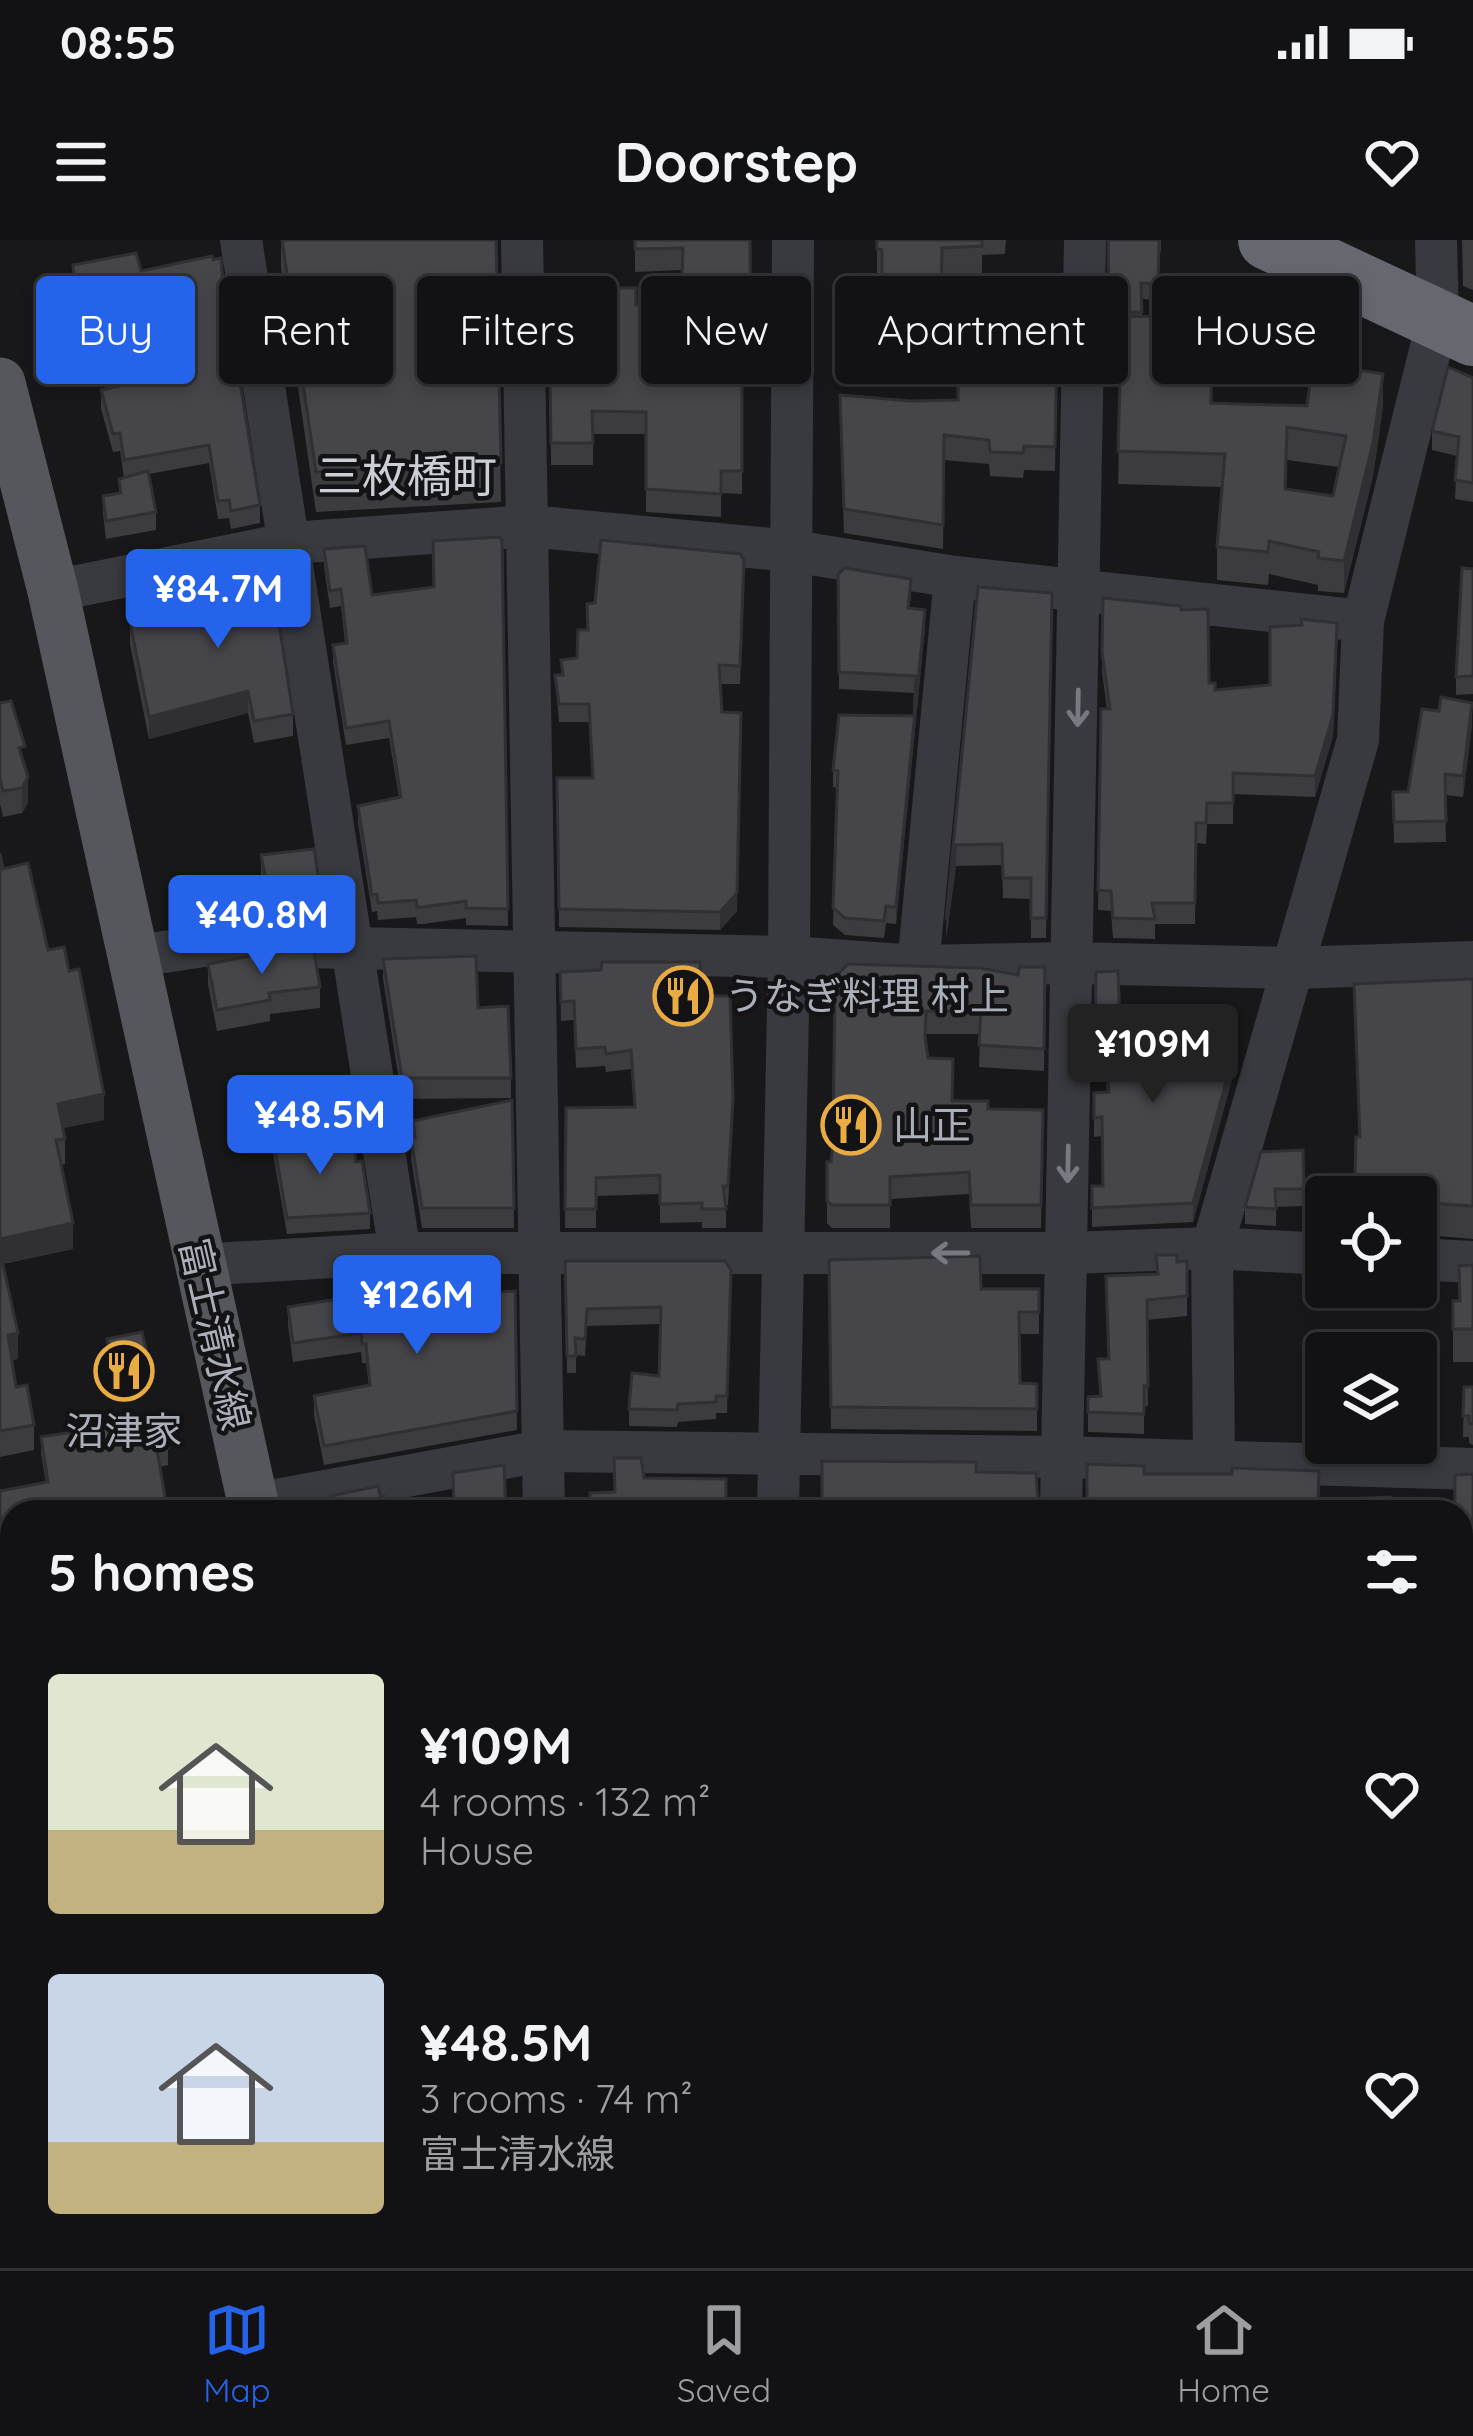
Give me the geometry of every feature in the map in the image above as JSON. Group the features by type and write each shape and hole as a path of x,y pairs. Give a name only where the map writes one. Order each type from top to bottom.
{"highway":[{"path":"1295,247 1456,327"}],"main road":[{"name":"富士清水線","path":"0,383 53,591 252,1500"}],"street":[{"path":"241,240 400,1253"},
{"path":"522,240 544,1500"},
{"path":"778,1500 789,957 793,240"},
{"path":"1061,1500 1085,240"},
{"path":"1214,1464 1212,1248 1358,740 1364,621 1456,327 1436,240"},
{"path":"53,591 290,543 529,526 792,551 955,577 1364,621"},
{"path":"918,966 955,577"},
{"path":"131,957 210,945 789,957 918,966 1070,963 1293,968 1473,962"},
{"path":"198,1265 400,1253 1067,1253 1212,1248 1305,1253"},
{"path":"1437,1259 1473,1262"},
{"path":"294,1500 542,1451 1061,1457 1473,1469"}],"building":[{"path":"282,240 496,240 497,276 417,276 417,384 499,384 501,463 316,472 303,384 393,384 393,276 287,276"},
{"path":"635,240 750,240 750,276 682,276 683,248 635,249"},
{"path":"877,240 982,240 982,246 942,248 941,276 882,276 882,250 877,249"},
{"path":"1108,240 1159,240 1158,276 1152,276 1152,284 1141,283 1142,312 1128,312 1128,276 1108,276"},
{"path":"136,253 141,271 221,258 219,384 240,384 260,505 231,511 229,500 218,501 209,445 124,460 120,433 113,434 101,390 128,384 195,384 195,276 74,276 73,265"},
{"path":"617,288 636,288 636,305 641,305 641,384 742,384 742,471 721,471 721,494 646,489 646,412 592,411 593,443 551,443 550,384 617,384"},
{"path":"1128,316 1152,317 1152,384 1211,384 1211,403 1307,406 1310,384 1359,384 1359,370 1383,374 1373,443 1344,561 1318,558 1319,552 1269,541 1268,552 1217,547 1225,454 1118,451 1120,384 1128,384","holes":["1287,427 1346,436 1333,496 1285,489"]},
{"path":"1448,367 1473,378 1473,483 1455,480 1459,437 1432,431"},
{"path":"958,384 1056,384 1055,447 990,452 989,440 944,435 943,525 844,509 840,395 958,400"},
{"path":"148,471 156,512 106,521 103,496 121,493 119,479"},
{"path":"499,537 508,909 466,908 466,901 423,907 417,907 416,900 378,903 377,894 372,895 358,806 401,797 389,721 346,728 333,645 347,643 341,589 330,591 324,549 365,546 372,595 434,587 433,541"},
{"path":"601,540 740,554 744,560 740,666 719,665 722,712 741,713 737,893 720,912 559,909 557,778 593,778 589,704 559,704 555,675 563,675 561,660 577,658 578,630 588,630 587,604 595,603"},
{"path":"268,552 293,714 254,721 248,691 149,717 130,622 245,597 237,558"},
{"path":"845,568 911,579 908,608 925,610 896,907 886,906 884,921 845,918 833,908 838,771 833,770 839,715 914,716 916,676 839,672 838,574"},
{"path":"1462,568 1473,569 1473,676 1456,677"},
{"path":"978,587 1052,593 1046,918 1031,918 1031,878 1003,878 1002,844 956,845 946,920"},
{"path":"1103,598 1180,606 1181,610 1208,609 1209,683 1215,683 1215,690 1270,685 1270,627 1302,625 1301,619 1337,623 1333,715 1315,776 1233,773 1233,803 1207,803 1206,823 1196,823 1195,903 1152,903 1155,919 1113,918 1111,891 1098,890 1101,709 1110,709 1102,652"},
{"path":"1441,697 1472,703 1463,776 1445,774 1446,821 1394,822 1393,792 1408,792 1422,709 1439,711"},
{"path":"11,701 25,746 19,748 28,777 22,788 3,791 0,703"},
{"path":"314,849 322,901 270,900 261,855"},
{"path":"0,853 3,869 28,863 48,950 64,947 69,971 79,969 104,1094 58,1104 65,1139 56,1140 73,1223 0,1239"},
{"path":"277,951 314,952 320,987 269,993 270,1000 217,1010 208,964"},
{"path":"476,956 478,1008 508,1006 511,1078 402,1078 383,959"},
{"path":"602,962 700,962 702,996 730,996 733,1098 728,1186 723,1186 726,1209 702,1209 702,1203 660,1204 660,1175 596,1178 596,1209 565,1209 566,1108 635,1107 631,1050 606,1054 605,1047 576,1049 574,1001 561,1002 560,972 601,970"},
{"path":"848,964 980,968 1018,975 1019,967 1045,967 1044,1049 979,1045 981,1012 926,1011 925,1036 928,1058 953,1059 952,1101 988,1101 988,1109 1043,1110 1041,1205 971,1205 969,1172 890,1177 890,1205 832,1205 827,1201 827,1162 831,1162 833,1144 835,977"},
{"path":"1118,971 1120,1024 1188,1016 1192,1052 1235,1049 1193,1203 1092,1208 1092,1186 1103,1186 1102,1117 1094,1118 1094,1093 1109,1092 1104,1042 1095,1042 1096,972"},
{"path":"1473,979 1473,1206 1437,1203 1437,1176 1355,1174 1356,1137 1360,1137 1354,984"},
{"path":"512,1100 514,1208 422,1208 411,1138 415,1137 413,1121"},
{"path":"318,1127 322,1149 354,1142 356,1162 362,1161 370,1213 287,1218 273,1137"},
{"path":"1303,1150 1304,1189 1275,1189 1276,1209 1245,1207 1261,1152"},
{"path":"0,1251 18,1333 8,1335 16,1387 27,1385 34,1425 0,1431"},
{"path":"1156,1255 1177,1255 1177,1262 1187,1261 1187,1296 1147,1300 1144,1414 1088,1412 1088,1397 1101,1396 1098,1359 1109,1359 1106,1276 1158,1274"},
{"path":"980,1256 981,1289 1039,1289 1039,1312 1019,1312 1020,1383 1037,1384 1037,1409 831,1407 829,1260"},
{"path":"416,1260 443,1260 441,1296 515,1291 517,1411 324,1446 314,1396 370,1385 366,1344 362,1344 361,1333 293,1343 288,1307 394,1290 393,1284 414,1281"},
{"path":"565,1261 725,1261 731,1270 727,1396 716,1396 716,1402 678,1404 677,1410 629,1409 632,1373 659,1376 661,1307 587,1309 585,1339 575,1338 576,1356 567,1356"},
{"path":"1473,1265 1473,1329 1453,1329 1453,1301 1460,1301 1459,1266"},
{"path":"142,1332 148,1357 114,1367 107,1339"},
{"path":"1464,1387 1473,1387 1473,1424 1469,1416 1463,1416"},
{"path":"164,1418 168,1448 157,1450 166,1500 0,1500 0,1491 48,1482 41,1437"},
{"path":"614,1458 641,1458 644,1478 726,1479 726,1500 590,1500 590,1493 615,1492"},
{"path":"822,1461 976,1462 976,1472 1036,1473 1038,1500 822,1500"},
{"path":"1087,1464 1144,1466 1144,1474 1232,1474 1232,1468 1319,1471 1318,1500 1087,1500"},
{"path":"504,1465 505,1500 454,1500 453,1473"},
{"path":"1473,1474 1473,1500 1455,1500 1455,1475"},
{"path":"378,1486 384,1500 332,1500 331,1496"},
{"path":"1391,1497 1391,1500 1318,1500"}],"place":[{"name":"うなぎ料理 村上","path":"683,996"},
{"name":"山正","path":"851,1125"},
{"name":"沼津家","path":"124,1371"}],"district":[{"name":"三枚橋町","path":"407,476"}]}
